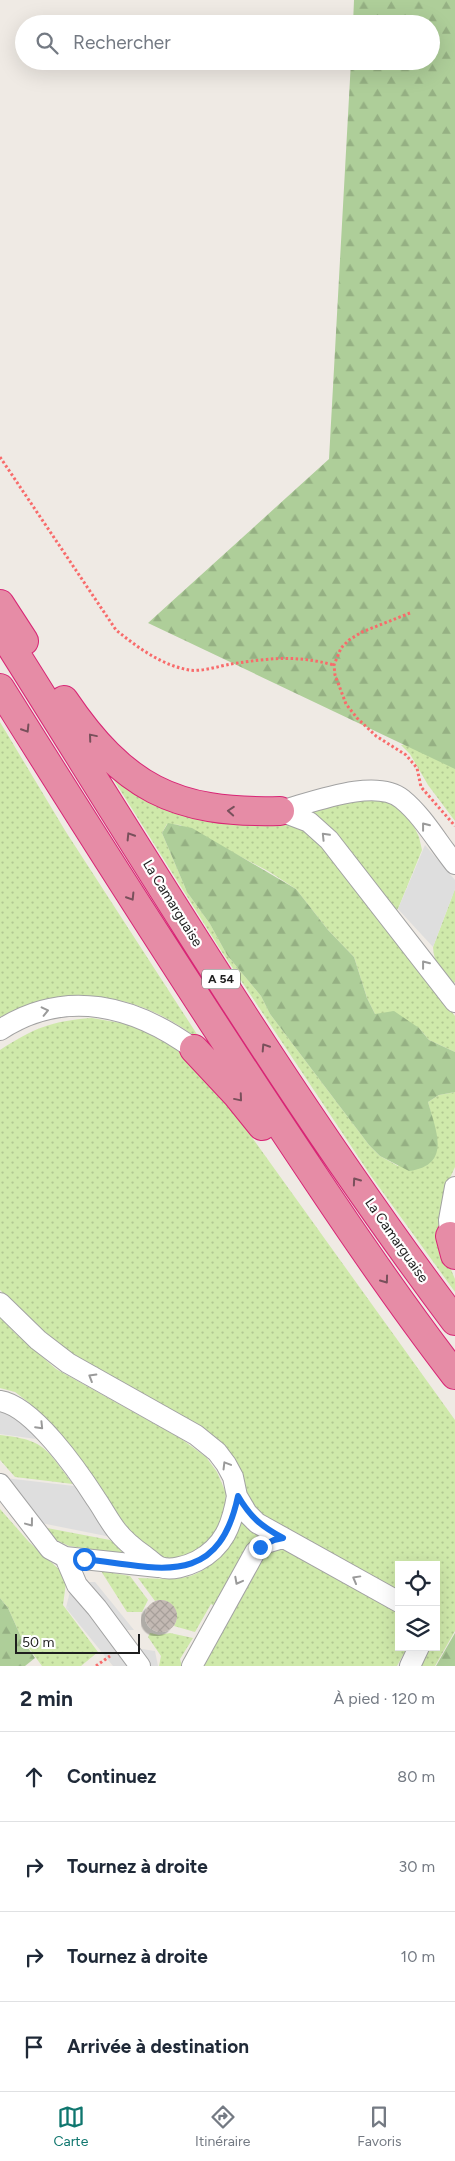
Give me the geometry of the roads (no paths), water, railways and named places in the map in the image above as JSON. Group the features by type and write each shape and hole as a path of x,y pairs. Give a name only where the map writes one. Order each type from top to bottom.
{"highway":[{"path":"0,604 75,716 110,758 143,784 176,800 205,808 248,812 280,811"},
{"name":"La Camarguaise","path":"0,629 301,1103 455,1321"},
{"name":"A 54","path":"0,688 148,924 370,1259 455,1375"},
{"path":"194,1049 237,1095 370,1259"}],"lane":[{"path":"280,811 365,789 384,790 400,797 412,809 455,864"},
{"path":"280,811 309,822 329,840 455,1002"},
{"path":"0,1030 16,1021 46,1010 76,1005 95,1006 116,1009 150,1021 173,1033 194,1049"},
{"path":"453,1246 450,1212 455,1187"},
{"path":"0,1303 38,1340 68,1363 196,1435 217,1452 233,1477 238,1496 248,1513 257,1522 395,1600"},
{"path":"0,1401 9,1402 26,1412 47,1434 95,1497 116,1531 139,1552 160,1567"},
{"path":"0,1484 50,1549 65,1557 160,1567 188,1565 206,1556 215,1548 228,1530 238,1496"},
{"path":"192,1666 255,1552 266,1543 283,1538"},
{"path":"65,1557 77,1586 97,1608 140,1666"},
{"path":"410,1666 417,1651"}]}
